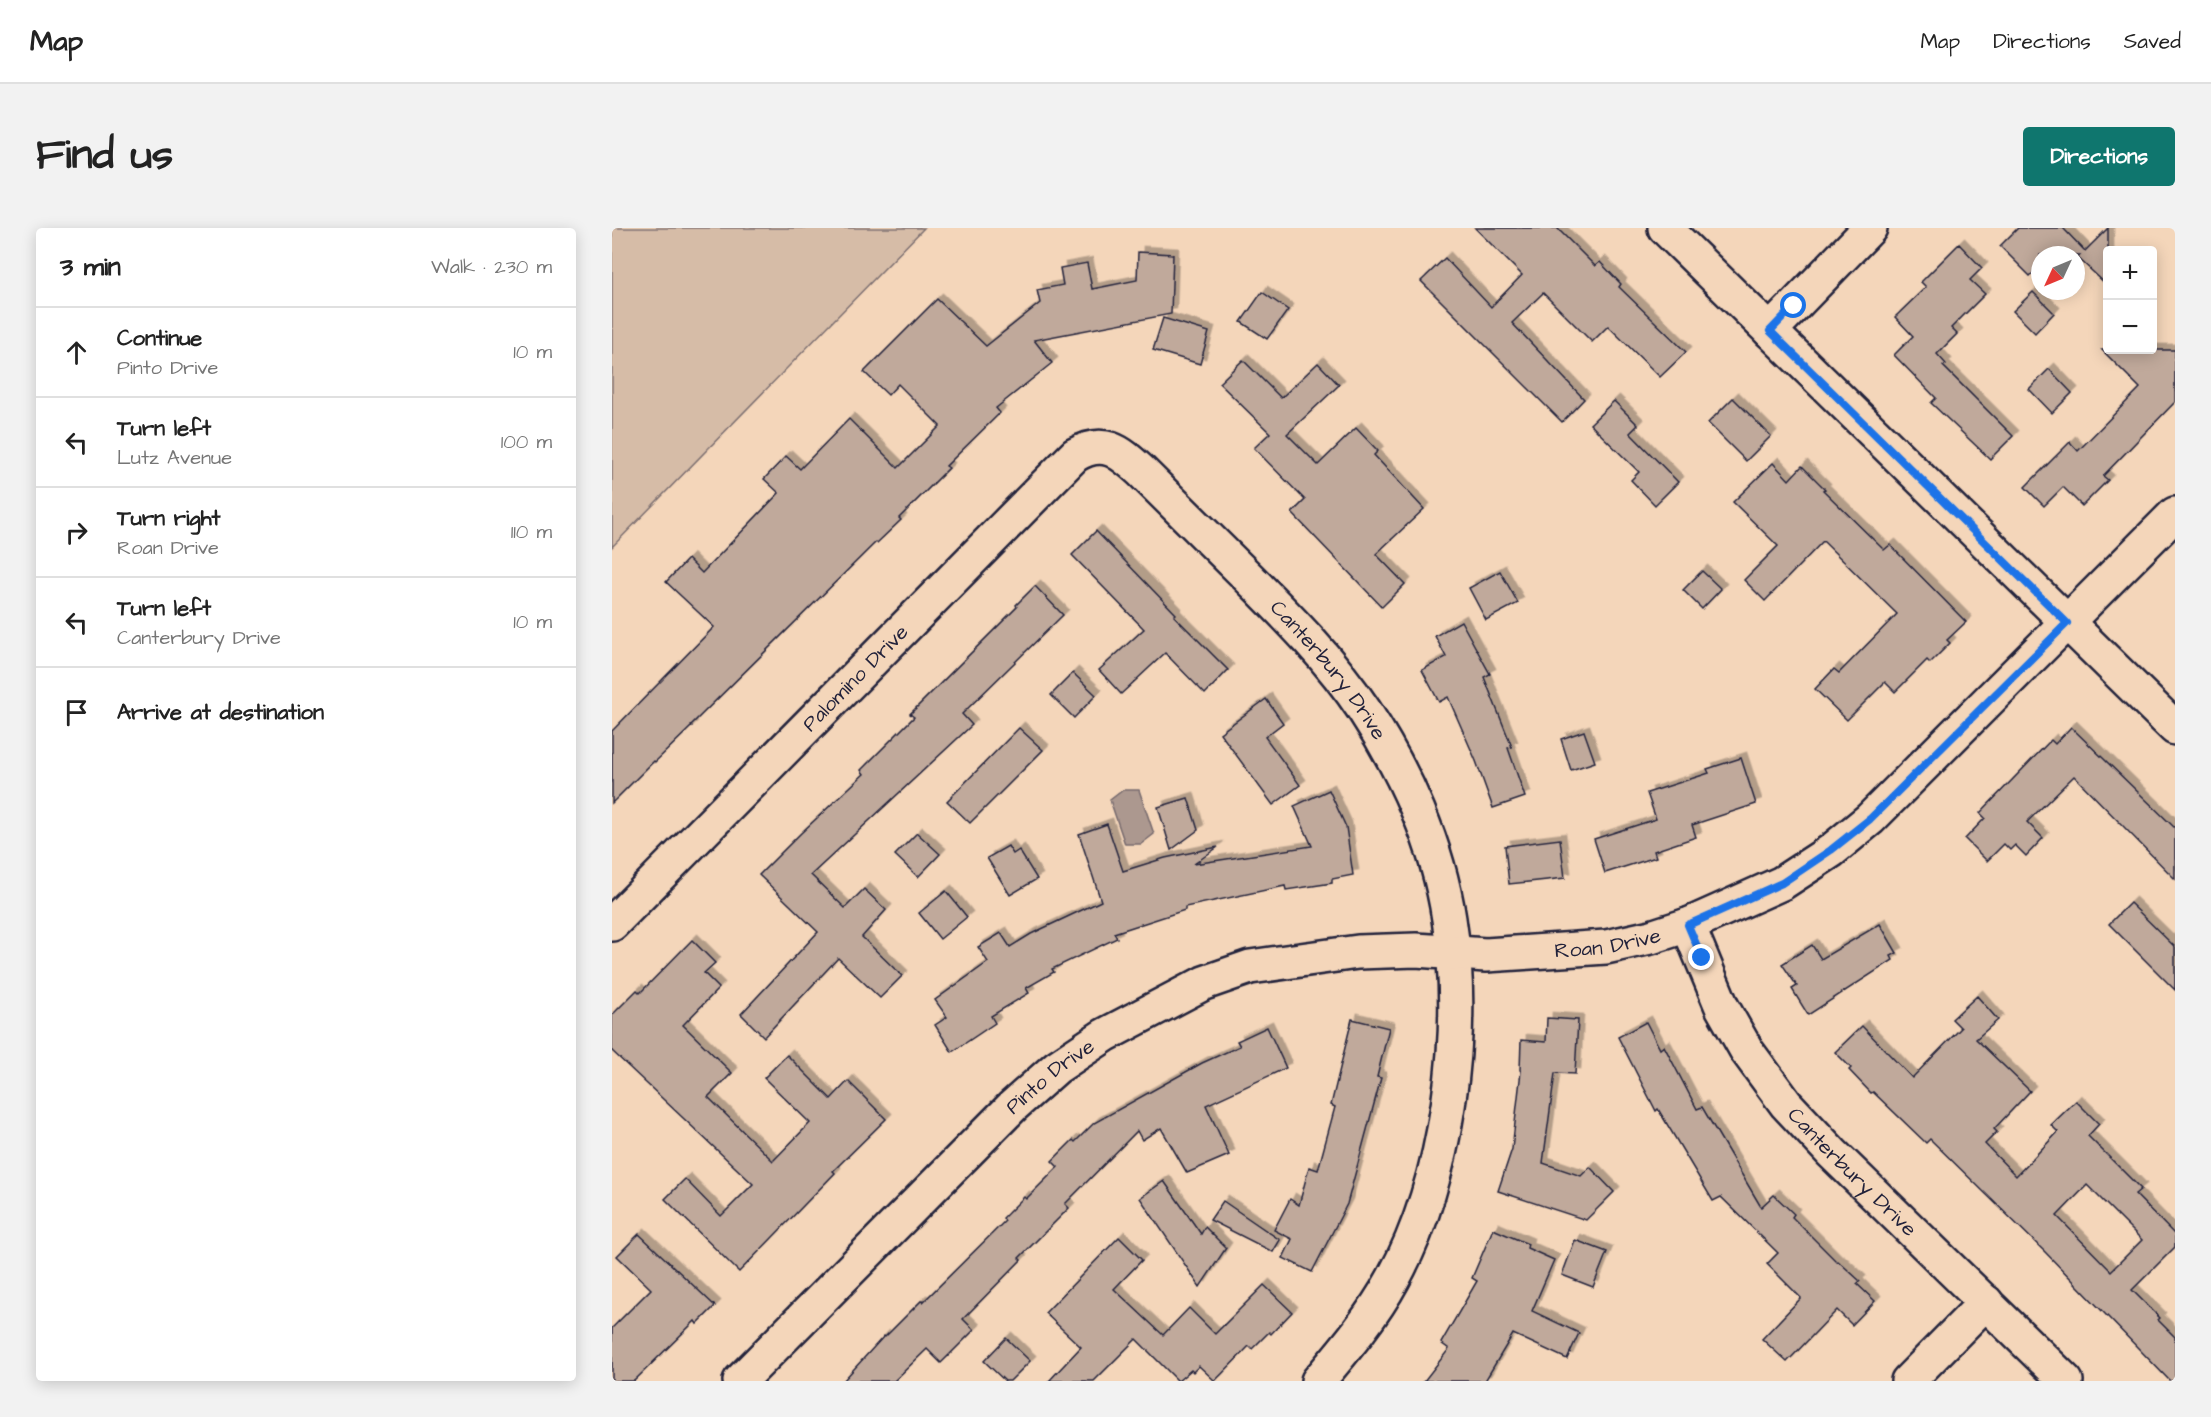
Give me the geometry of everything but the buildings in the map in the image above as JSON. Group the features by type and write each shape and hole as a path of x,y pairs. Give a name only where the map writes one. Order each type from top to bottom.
{"street":[{"path":"1665,228 2175,728"},
{"path":"1770,331 1870,228"},
{"name":"Palomino Drive","path":"612,924 1075,455 1095,446 1107,447"},
{"name":"Canterbury Drive","path":"1107,447 1117,451 1141,471 1302,630 1363,708 1390,753 1417,807 1434,855 1449,917 1453,953"},
{"name":"Roan Drive","path":"1453,953 1486,955 1606,947 1651,937 1688,925 1782,883 1862,826 2175,514"},
{"name":"Canterbury Drive","path":"1688,925 1722,1007 1747,1051 1786,1104 1832,1154 2066,1381"},
{"name":"Pinto Drive","path":"740,1381 1013,1106 1057,1067 1105,1035 1204,983 1250,967 1358,952 1416,950 1453,953"},
{"path":"1318,1381 1351,1342 1393,1279 1421,1219 1439,1157 1451,1087 1454,1030 1453,953"},
{"path":"1908,1381 1986,1302"}],"shaded area":[{"path":"612,228 924,228 612,547"},
{"path":"1123,790 1139,790 1154,834 1141,844 1125,844 1110,800"}],"route":[{"path":"1702,958 1688,925 1782,883 1831,850 1870,819 2067,623 1770,331 1794,306"}]}
